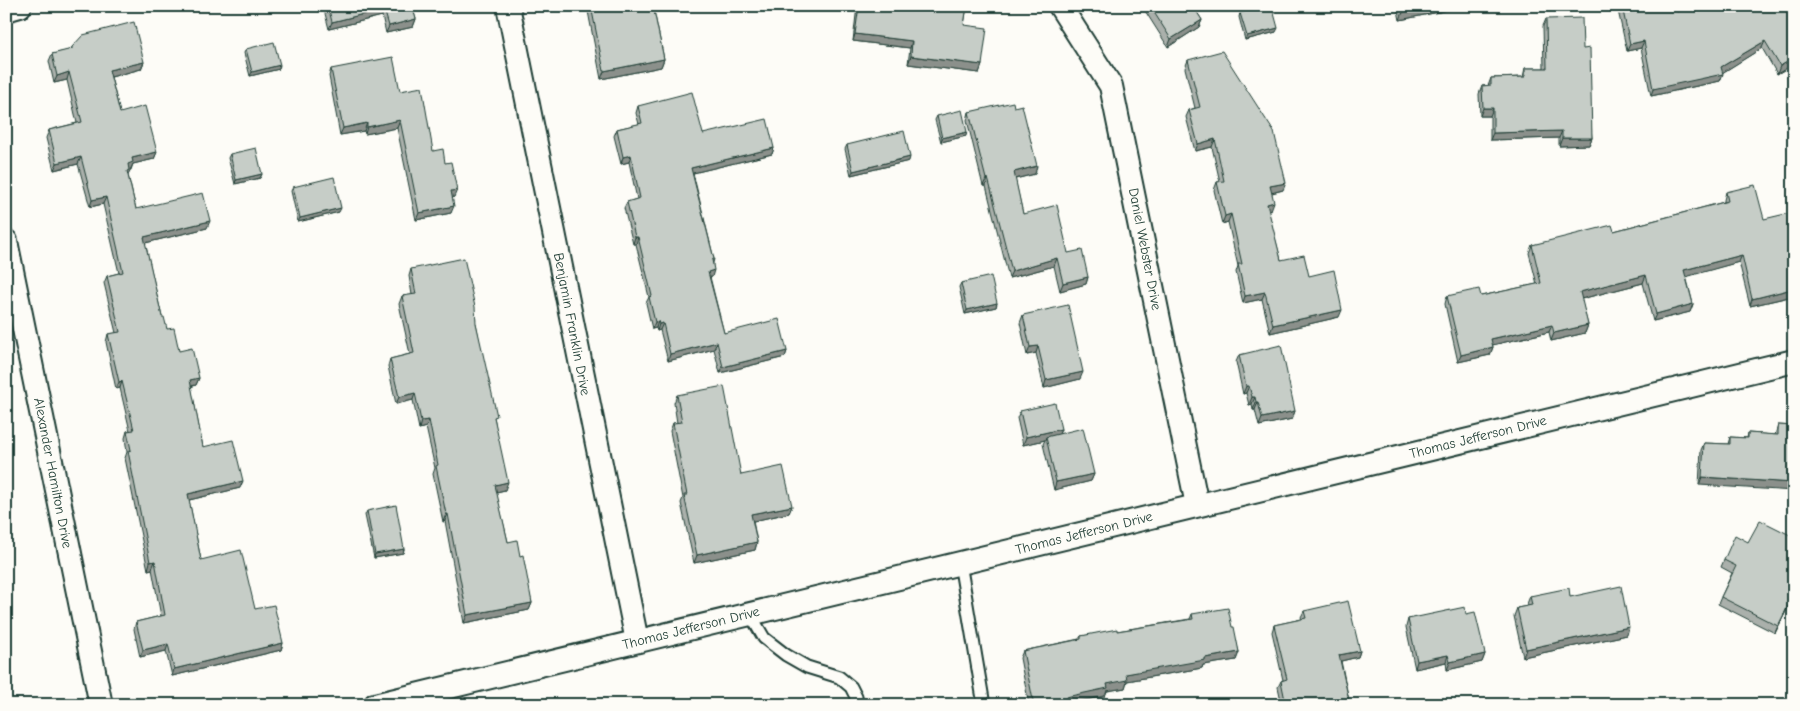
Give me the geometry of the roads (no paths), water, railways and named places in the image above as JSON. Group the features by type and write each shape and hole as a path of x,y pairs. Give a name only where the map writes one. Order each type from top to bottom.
{"street":[{"path":"6,10 20,6"},
{"name":"Benjamin Franklin Drive","path":"508,6 637,641"},
{"name":"Daniel Webster Drive","path":"1060,6 1111,86 1197,506"},
{"name":"Alexander Hamilton Drive","path":"6,241 100,705"},
{"name":"Thomas Jefferson Drive","path":"375,705 1794,361"}],"lane":[{"path":"960,563 984,705"},
{"path":"750,614 764,638 786,655 807,667 839,677 851,687 856,697 857,705"}]}
